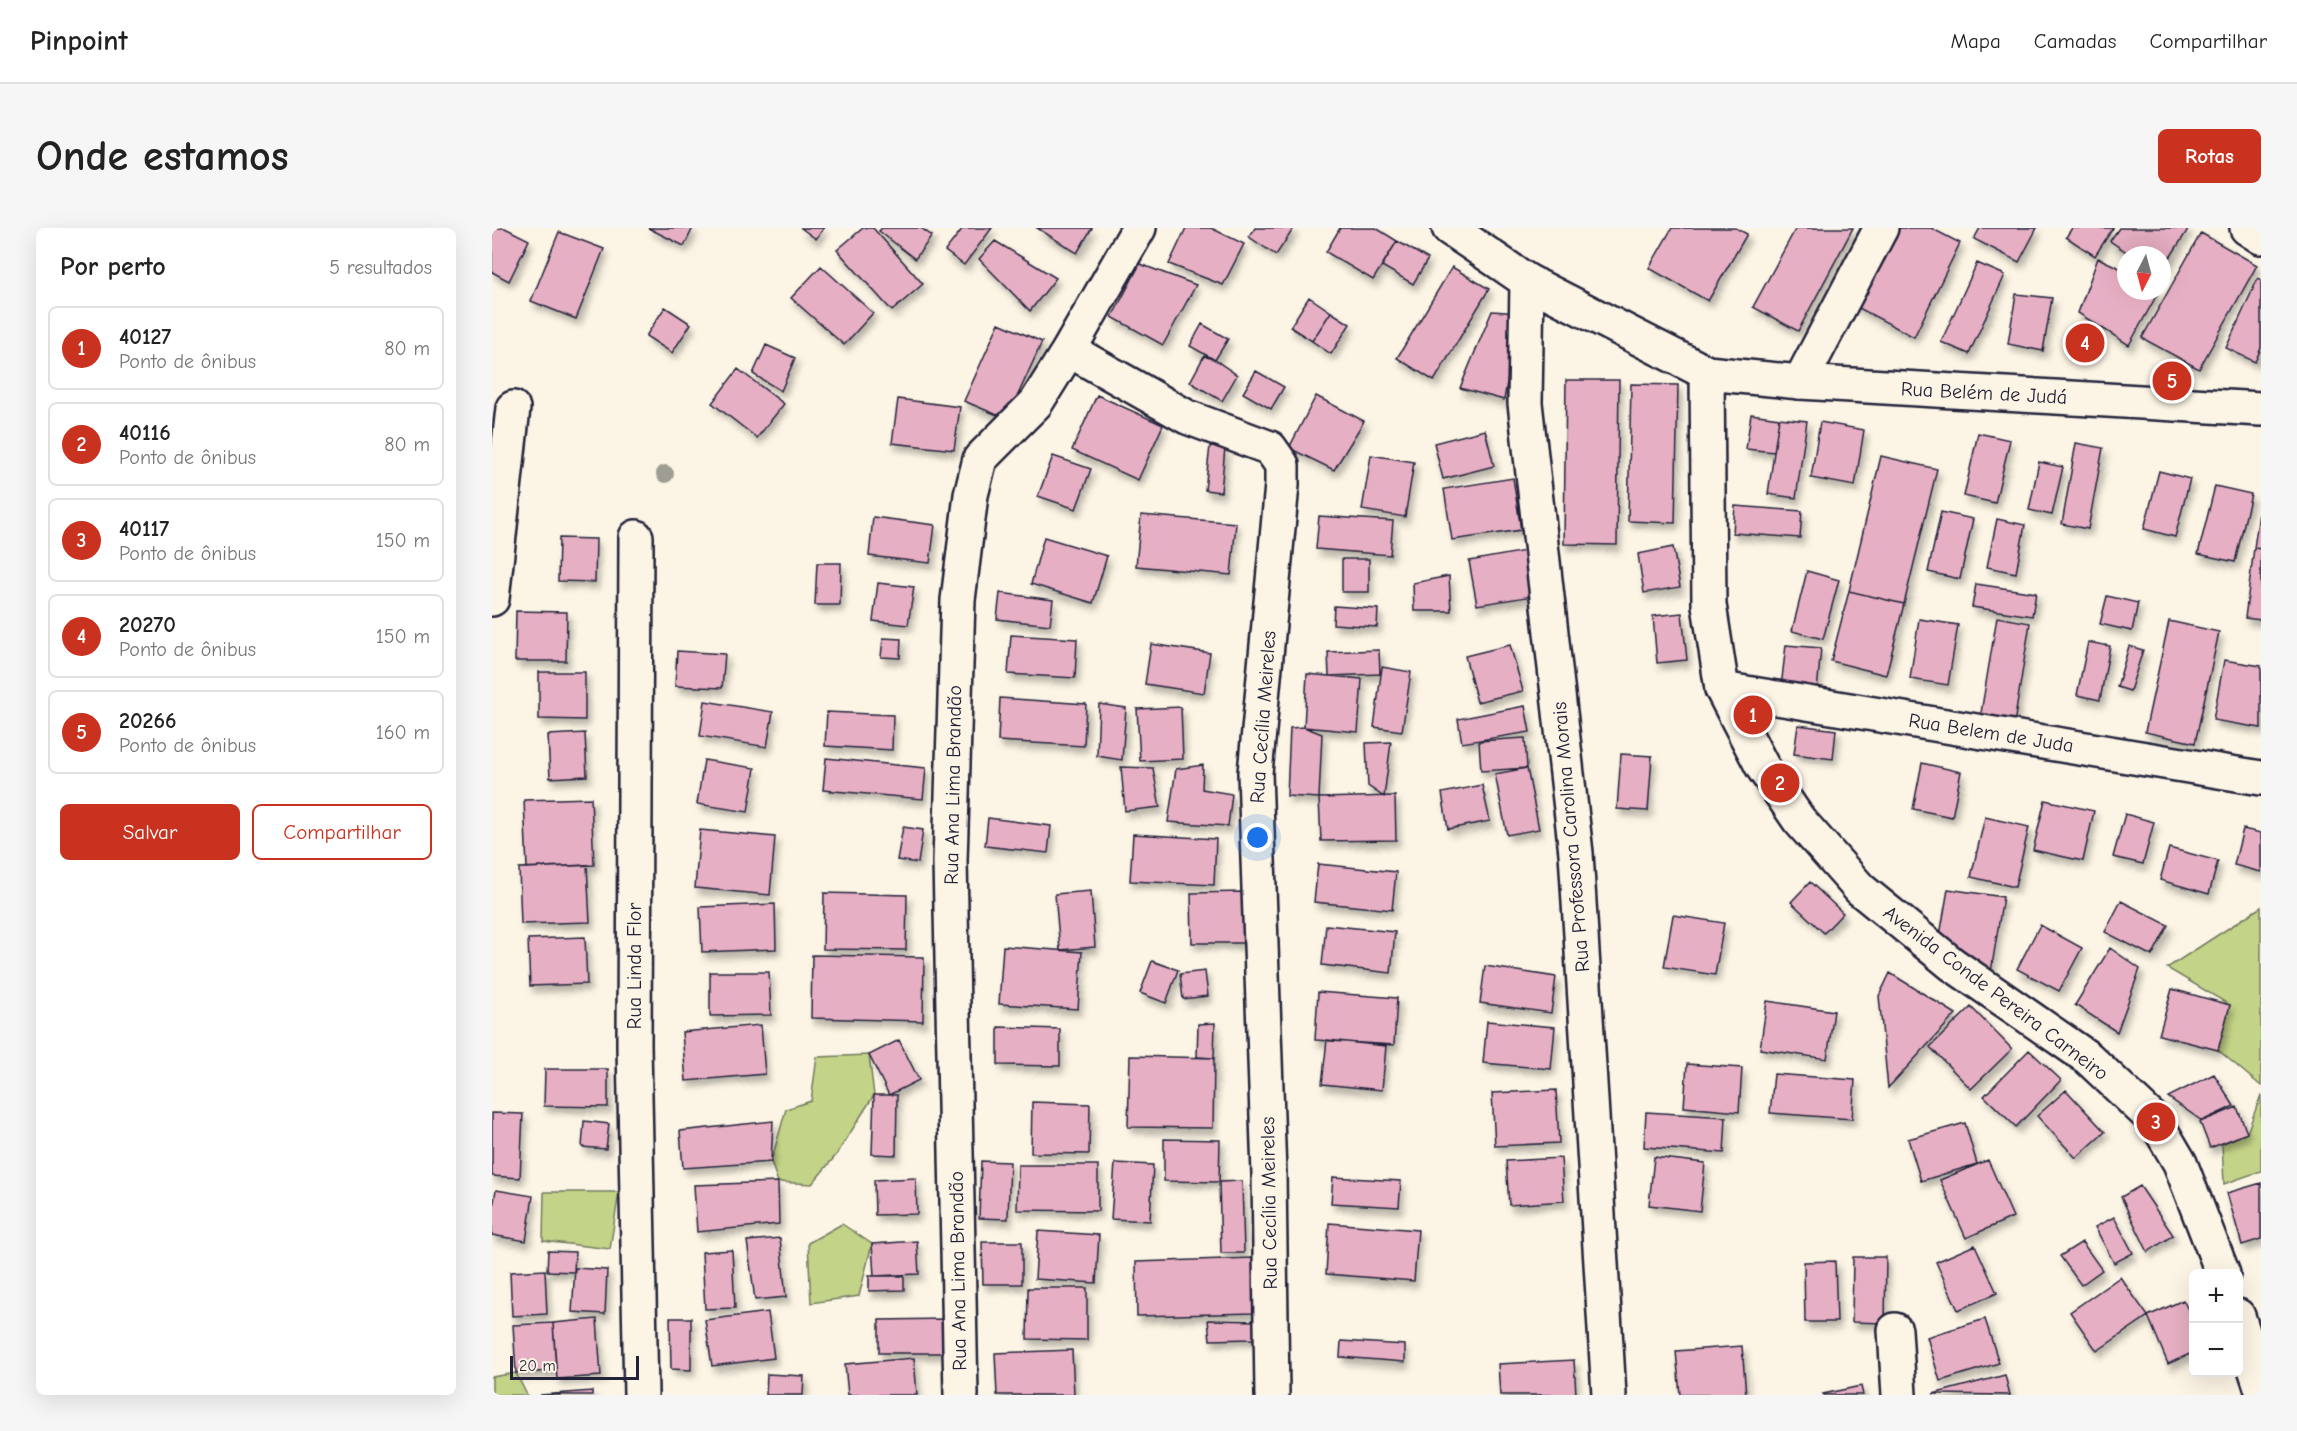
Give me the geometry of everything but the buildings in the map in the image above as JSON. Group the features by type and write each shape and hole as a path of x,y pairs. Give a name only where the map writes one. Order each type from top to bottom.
{"street":[{"name":"Rua Ana Lima Brandão","path":"961,1395 950,861 958,600 971,495 980,459 1036,403 1139,228"},
{"path":"1449,228 1527,281 1707,373"},
{"path":"1800,382 1881,228"},
{"path":"2247,228 2261,237"},
{"name":"Rua Professora Carolina Morais","path":"1527,281 1525,403 1576,853 1609,1395"},
{"name":"Rua Cecília Meireles","path":"1069,350 1187,417 1270,448 1282,465 1255,773 1269,1174 1272,1395"},
{"name":"Rua Belém de Judá","path":"1707,373 1800,382 2261,409"},
{"name":"Avenida Conde Pereira Carneiro","path":"1707,373 1709,605 1722,689 1762,766 1799,820 1860,889 1952,964 2088,1058 2156,1122 2180,1163 2221,1269"},
{"path":"492,599 513,408"},
{"name":"Rua Linda Flor","path":"636,537 634,1046 641,1395"},
{"name":"Rua Belem de Juda","path":"1722,689 2261,778"},
{"path":"2240,1323 2261,1387"},
{"path":"1895,1330 1899,1395"}],"green space":[{"path":"2261,907 2261,1086 2218,1050 2230,1005 2167,968"},
{"path":"869,1055 874,1095 837,1154 812,1184 778,1182 771,1162 786,1109 811,1101 817,1057"},
{"path":"2261,1095 2261,1171 2224,1184 2222,1144 2247,1133"},
{"path":"544,1192 619,1192 610,1249 543,1241"},
{"path":"842,1224 872,1244 859,1296 811,1303 808,1243"},
{"path":"516,1373 527,1395 492,1395 492,1377"}],"place":[{"name":"20270","path":"2085,343"},
{"name":"20266","path":"2172,381"},
{"name":"40127","path":"1753,715"},
{"name":"40116","path":"1780,783"},
{"name":"40117","path":"2156,1122"}]}
